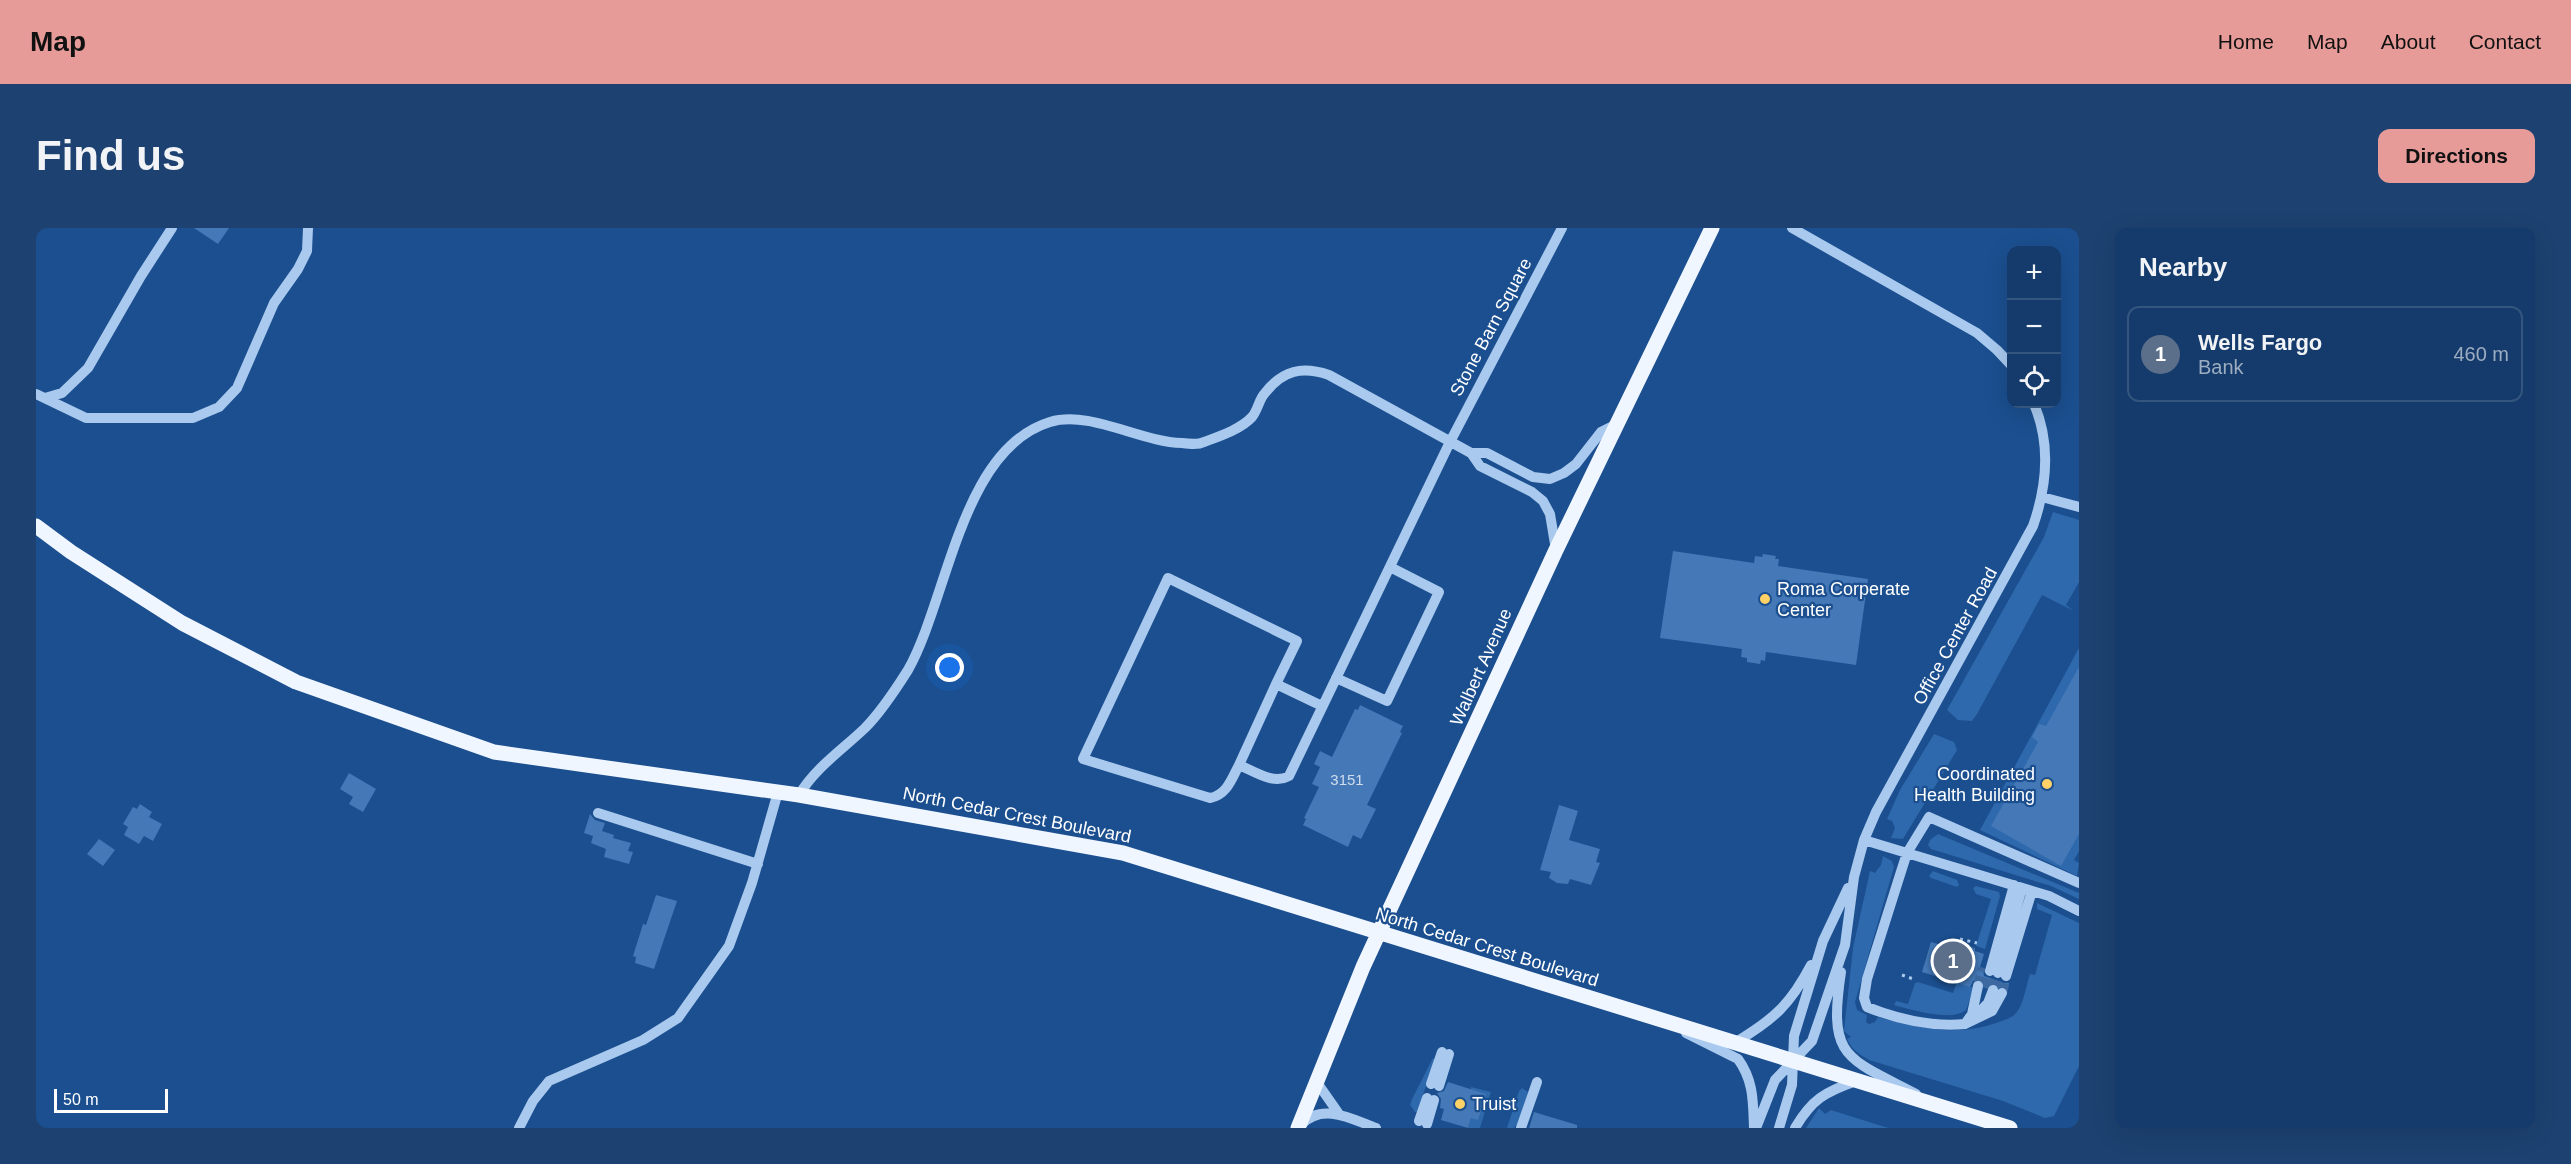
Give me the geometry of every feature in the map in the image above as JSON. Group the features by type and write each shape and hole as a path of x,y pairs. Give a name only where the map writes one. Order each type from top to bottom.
{"main road":[{"name":"Walbert Avenue","path":"1298,1128 1378,934 1556,550 1712,228"},
{"name":"North Cedar Crest Boulevard","path":"36,526 71,552 182,623 296,682 494,752 799,795 1123,853 1378,934 1736,1042 2010,1128"}],"street":[{"path":"41,396 62,393 88,368 141,276 172,228"},
{"path":"41,396 86,418 193,417 219,407 237,388 274,303 298,269 307,251 308,228"},
{"name":"Stone Barn Square","path":"1239,765 1270,778 1282,780 1289,776 1450,442 1562,228"},
{"path":"1792,228 1977,333 2007,361"},
{"path":"799,795 817,771 867,726 908,669 920,643 969,508 1002,454 1034,428 1070,419 1087,421 1158,440 1200,444 1227,433 1252,417 1265,393 1288,372 1311,369 1329,375 1471,453 1487,453 1533,477 1550,479 1564,473 1576,464 1601,432 1617,423"},
{"name":"Office Center Road","path":"1793,1061 1812,1041 1845,945 1854,877 1864,840 1888,788 2033,526 2042,497 2046,454 2043,432 2035,408"},
{"path":"1471,453 1480,466 1532,492 1543,501 1550,514 1556,550"},
{"path":"2042,497 2079,507"},
{"path":"1336,678 1387,701 1439,592 1390,567"},
{"path":"1168,579 1297,641 1239,765 1225,791 1218,797 1210,798 1083,759 1168,579"},
{"path":"1276,684 1322,706"},
{"path":"519,1128 533,1101 549,1082 643,1040 678,1018 729,946 758,864 778,792"},
{"path":"598,813 758,864"},
{"path":"1965,1024 1989,989 1992,1011 1965,1024 1937,1024 1902,1018 1867,1007 1865,1002 1868,979 1907,853 1929,817 2079,883"},
{"path":"1864,840 2049,896 2079,911"},
{"name":"Office Center Road","path":"1793,1061 1794,1036 1823,941 1854,877"},
{"path":"2023,888 1994,972 2006,915 2023,888"},
{"path":"1736,1042 1768,1022 1777,1013 1802,981 1823,941"},
{"path":"1845,945 1836,1005 1839,1039 1845,1052 1872,1070 1943,1107"},
{"path":"1658,1020 1738,1059 1748,1073 1752,1085 1755,1128"},
{"path":"1435,1085 1445,1053"},
{"path":"1755,1128 1775,1080 1793,1061"},
{"path":"1779,1128 1792,1085 1793,1061"},
{"path":"1316,1081 1339,1114"},
{"path":"1795,1128 1816,1099 1836,1088 1857,1081"},
{"path":"1521,1128 1537,1082"},
{"path":"1423,1123 1431,1099"},
{"path":"1298,1128 1316,1114 1339,1114 1376,1128"}],"path":[{"path":"1960,939 1977,943"},
{"path":"1902,975 1916,980"}],"shaded area":[{"path":"2053,512 2079,520 2079,582 2066,605 2074,611 2042,595 1977,714 1972,721 1958,720 1947,710 2044,537"},
{"name":"Coordinated Health Building","path":"2079,648 2079,851 2074,860 2079,863 2077,876 1980,830"},
{"path":"1934,734 1954,742 1957,750 1903,839 1891,838 1895,828 1892,821 1887,819 1900,790"},
{"path":"1938,834 2079,893 2079,899 2051,886 1931,849 1928,845 1930,840"},
{"path":"1883,856 1892,861 1894,867 1855,1002 1857,1010 1867,1015 1866,1022 1869,1024 1875,1022 1878,1017 1908,1025 1966,1030 2009,1018 2021,1005 2030,974 2035,975 2052,915 2037,909 2037,903 2079,923 2079,1066 2054,1116 2045,1118 2003,1101 1869,1060 1849,1043 1847,1039 1851,1037 1844,1031 1853,948 1870,871 1875,873 1881,865"},
{"path":"1933,871 1957,880 1959,885 1957,887 1931,878 1929,876"},
{"path":"1976,886 1999,892 2000,896 1985,949 1976,946 1991,899 1976,894 1973,888"},
{"path":"1957,982 1974,988 1966,1010 1951,1015 1931,1014 1894,1005 1896,1001 1908,1004 1915,983 1953,993"},
{"path":"1433,1058 1435,1060 1417,1112 1415,1112 1410,1105 1412,1099"},
{"path":"1471,1087 1491,1092 1480,1128 1468,1128 1471,1118"},
{"path":"1522,1088 1528,1092 1521,1120 1514,1128 1507,1128 1519,1091"},
{"path":"1819,1108 1825,1114 1831,1110 1888,1128 1806,1128"}],"building":[{"path":"194,228 229,228 218,244"},
{"name":"Roma Corperate Center","path":"1673,551 1754,563 1755,556 1762,557 1763,554 1776,556 1775,559 1779,559 1778,566 1868,579 1856,665 1766,652 1765,661 1761,660 1760,664 1747,662 1747,658 1741,657 1742,649 1660,638"},
{"name":"Coordinated Health Building","path":"2079,667 2079,834 2061,866 1991,826 2038,742 2032,737 2039,724 2046,726"},
{"path":"1360,705 1403,726 1400,732 1402,733 1367,805 1376,809 1361,839 1353,835 1348,847 1303,825 1319,787 1312,784 1320,767 1314,764 1320,751 1332,757 1355,709 1358,710"},
{"path":"349,773 376,789 363,812 349,804 353,797 340,789"},
{"path":"140,804 152,812 149,817 162,824 153,841 144,836 139,844 124,835 128,827 123,824 133,807 137,809"},
{"path":"1559,805 1578,811 1569,840 1600,849 1596,862 1600,863 1591,885 1570,879 1568,884 1557,883 1549,878 1551,872 1540,870"},
{"path":"590,814 595,820 605,823 602,831 614,835 613,838 631,843 628,851 633,852 629,864 604,857 606,849 591,843 593,836 584,833"},
{"path":"99,839 115,850 103,866 87,854"},
{"path":"656,895 677,901 654,969 635,963 636,957 633,956 643,924 646,925"},
{"path":"1931,942 1945,946 1946,942 1953,944 1954,942 1975,948 1975,951 1984,954 1980,967 1983,968 1984,976 2009,983 2007,988 1992,983 1985,988 1983,981 1979,979 1973,981 1970,987 1922,972"},
{"name":"Truist","path":"1448,1082 1486,1094 1478,1120 1471,1118 1468,1128 1441,1120 1444,1109 1440,1108 1441,1099 1437,1093 1444,1091"},
{"path":"1534,1112 1577,1125 1577,1128 1529,1128"}],"tunnel":[{"path":"1978,986 1983,968"},
{"path":"1985,988 1990,971"},
{"path":"1993,990 1998,973"},
{"path":"2002,993 2006,976"}],"place":[{"name":"Roma Corperate Center","path":"1765,599"},
{"name":"Coordinated Health Building","path":"2047,784"},
{"name":"Wells Fargo","path":"1953,961"},
{"name":"Truist","path":"1460,1104"}]}
